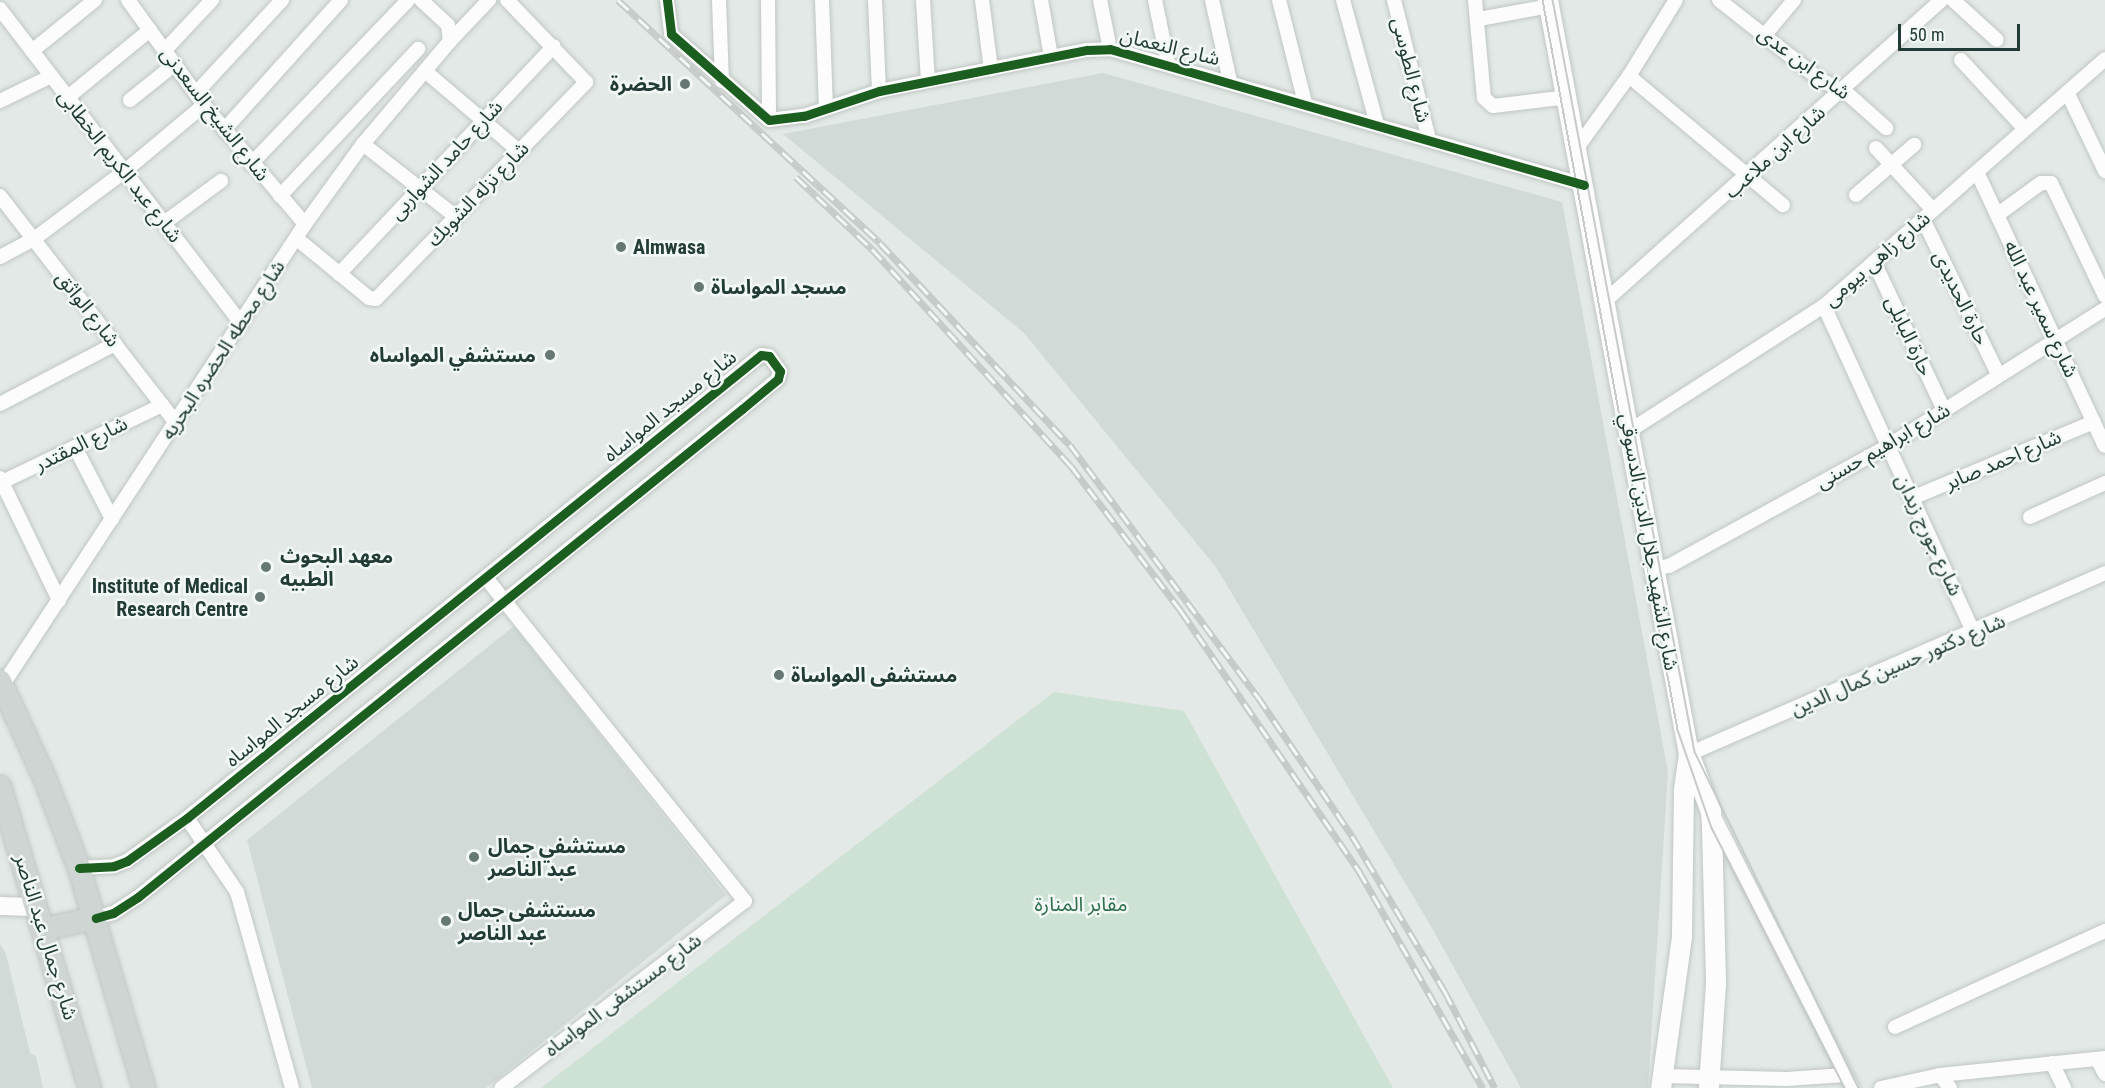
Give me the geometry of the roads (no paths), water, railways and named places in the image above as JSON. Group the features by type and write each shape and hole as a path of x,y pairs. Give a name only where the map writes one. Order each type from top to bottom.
{"main road":[{"name":"شارع الشهيد جلال الدين الدسوقي","path":"1549,3 1689,754 1684,791 1682,937 1662,1082"},
{"path":"1,684 45,779 79,868 96,918 142,1084"},
{"path":"1689,754 1710,812 1716,961 1710,1083"},
{"name":"شارع جمال عبد الناصر","path":"0,787 90,1088"},
{"path":"44,929 96,918"}],"street":[{"path":"32,51 95,0"},
{"path":"165,50 212,0"},
{"path":"196,93 282,0"},
{"path":"224,130 341,0"},
{"path":"251,164 408,0"},
{"path":"421,0 447,25 450,41"},
{"name":"شارع محطه الحضره البحريه","path":"1,684 59,600 305,224 363,144 450,41 489,0"},
{"path":"507,0 554,46"},
{"path":"667,0 669,29 722,81 769,120"},
{"path":"719,0 722,81"},
{"path":"768,0 769,120"},
{"path":"822,0 826,108"},
{"path":"875,0 879,91"},
{"path":"923,0 928,81"},
{"path":"982,0 991,69"},
{"path":"1041,0 1051,57"},
{"path":"1100,0 1110,49"},
{"path":"1155,0 1168,63"},
{"path":"1212,0 1230,81"},
{"path":"1279,0 1305,103"},
{"path":"1343,0 1377,124"},
{"name":"شارع الطوسى","path":"1394,0 1429,139"},
{"path":"1475,0 1479,19 1484,98 1493,106 1568,97"},
{"path":"1577,148 1629,76 1676,0"},
{"name":"شارع ابن عدى","path":"1719,0 1818,78 1842,91 1886,128"},
{"path":"1764,36 1794,0"},
{"name":"شارع ابن ملاعب","path":"1605,301 1749,175 1942,0"},
{"path":"1953,0 1997,40"},
{"name":"شارع الشيخ السعدنى","path":"137,3 150,30 204,105 251,164 305,224"},
{"path":"1479,19 1549,3"},
{"name":"شارع عبد الكريم الخطابى","path":"0,9 241,322"},
{"path":"68,97 150,30"},
{"name":"شارع نزله الشويك","path":"339,273 369,298 378,297 586,82 554,46"},
{"name":"شارع حامد الشواربى","path":"339,273 554,46"},
{"path":"280,196 418,49"},
{"name":"شارع النعمان","path":"769,120 790,119 879,91 1051,57 1110,49 1168,63 1584,185"},
{"name":"شارع زاهى بيومى","path":"1629,431 1824,306 2105,59"},
{"path":"1961,60 2025,129"},
{"path":"130,100 175,64"},
{"path":"425,71 519,151"},
{"path":"0,101 51,76"},
{"path":"1629,76 1783,205"},
{"path":"2067,92 2105,171"},
{"path":"0,257 34,239 125,171 204,105"},
{"path":"363,144 456,217"},
{"path":"1856,195 1914,145"},
{"name":"حارة الحديدى","path":"1876,148 1891,164 1928,215 1999,376"},
{"name":"شارع سمير عبد الله","path":"1977,172 2105,446"},
{"path":"164,223 221,181"},
{"path":"1997,215 2041,183 2051,183 2105,296"},
{"name":"شارع الواثق","path":"0,196 175,422"},
{"path":"296,238 339,273"},
{"name":"حارة البابلى","path":"1874,262 1944,410"},
{"name":"شارع جورج زيدان","path":"1824,306 1974,633"},
{"name":"شارع ابراهيم حسنى","path":"1653,569 1669,566 1888,446 2105,309"},
{"path":"0,404 115,344"},
{"name":"شارع مسجد المواساه","path":"79,868 114,866 127,861 187,818 762,355 769,356 780,370 778,379 742,409 126,906 96,918"},
{"name":"شارع المقتدر","path":"1,481 162,405"},
{"name":"شارع احمد صابر","path":"1912,498 2094,422"},
{"path":"75,447 112,519"},
{"path":"1,481 59,600"},
{"path":"2030,517 2105,483"},
{"name":"شارع دكتور حسين كمال الدين","path":"1689,754 1974,633 2105,573"},
{"path":"486,578 504,600"},
{"name":"شارع مستشفى المواساه","path":"501,1088 745,901 504,600"},
{"path":"1710,812 1852,1088"},
{"path":"187,818 237,892 292,1088"},
{"path":"0,906 37,907"},
{"path":"1895,1028 2105,931"},
{"path":"1881,1088 1940,1075 2101,1058 2105,1074"},
{"path":"2052,1063 2064,1088"},
{"path":"1662,1082 1710,1083 1845,1075"},
{"path":"1940,1075 1950,1088"}],"tram line":[{"path":"1543,0 1678,730 1712,828 1845,1088"},
{"path":"1553,0 1695,752 1859,1088"}],"railway":[{"path":"618,0 880,243 1070,445 1258,697 1352,836 1445,992 1495,1088"},
{"path":"796,177 872,249 1071,466 1181,611 1359,871 1483,1088"}],"place":[{"name":"الحضرة","path":"685,84"},
{"name":"Almwasa","path":"621,247"},
{"name":"مسجد المواساة","path":"699,287"},
{"name":"مستشفي المواساه","path":"550,355"},
{"name":"معهد البحوث الطبيه","path":"266,567"},
{"name":"Institute of Medical Research Centre","path":"260,597"},
{"name":"مستشفى المواساة","path":"779,675"},
{"name":"مستشفي جمال عبد الناصر","path":"474,857"},
{"name":"مستشفى جمال عبد الناصر","path":"446,921"}],"park label":[{"name":"مقابر المنارة","path":"1081,904"}]}
